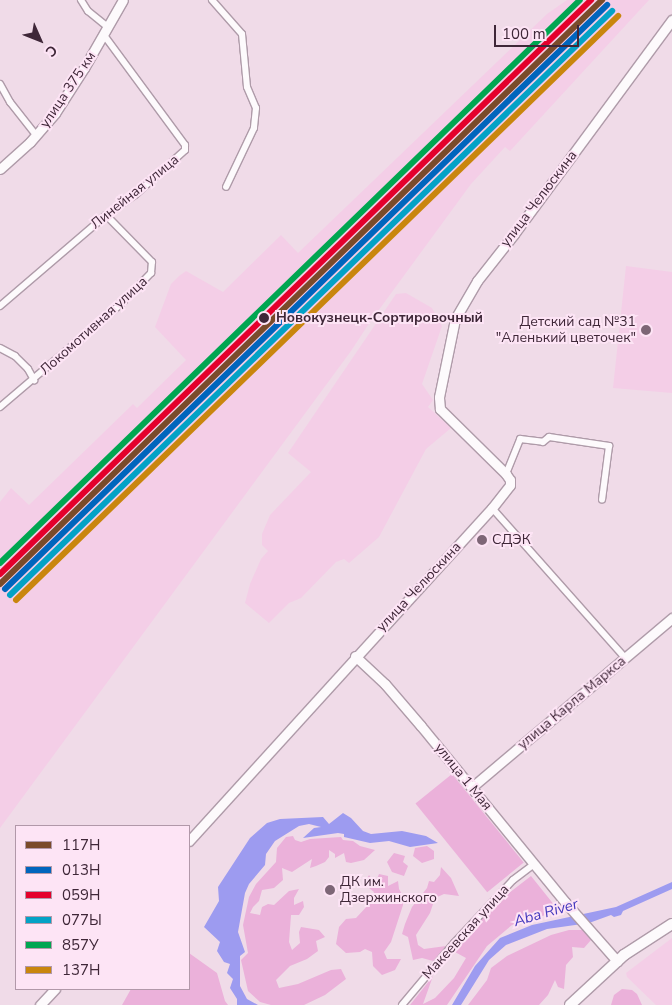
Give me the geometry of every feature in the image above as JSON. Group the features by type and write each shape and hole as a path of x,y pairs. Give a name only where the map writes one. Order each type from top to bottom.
{"main road":[{"path":"570,1005 617,961 672,924"}],"street":[{"path":"81,0 106,31"},
{"name":"улица 375 км","path":"0,169 36,136 61,105 123,0"},
{"path":"212,0 242,34 247,88 256,108 254,128 226,187"},
{"name":"улица Челюскина","path":"190,840 355,656 492,508 510,485 510,480 506,474 440,409 439,397 455,319 477,281 514,234 672,20"},
{"name":"Линейная улица","path":"0,306 106,215 135,195 184,151 186,147 106,31"},
{"path":"0,84 10,102 36,136"},
{"name":"Локомотивная улица","path":"0,407 34,380 122,303 151,273 152,262 106,215"},
{"path":"0,348 15,356 28,369 34,380"},
{"path":"506,474 520,439 543,442 549,438 609,446 602,500"},
{"path":"492,508 625,658"},
{"name":"улица Карла Маркса","path":"472,787 672,618"},
{"name":"улица 1 Мая","path":"355,656 384,684 472,787 565,902 617,961"},
{"name":"Макеевская улица","path":"402,1005 491,903 513,880 534,864"},
{"path":"40,1005 54,990"}],"shaded area":[{"path":"567,0 649,0 510,151 505,147 471,184 351,351 0,828 0,502 11,488 29,505 133,404 137,408 186,360 155,327 171,284 179,276 186,271 223,292 281,235 298,253 547,14"},
{"name":"Детский сад №31 \"Аленький цветочек\"","path":"626,266 672,272 672,393 613,388"},
{"path":"406,293 432,308 442,326 422,384 433,400 428,407 451,428 426,449 379,537 349,563 344,559 336,562 301,598 289,603 269,623 245,603 250,584 261,559 268,551 262,545 262,534 270,515 311,472 288,453 396,294"},
{"path":"452,774 524,863 487,892 415,804"},
{"path":"343,813 351,818 363,831 371,834 402,831 426,836 438,843 410,847 389,841 370,843 344,837 344,834 338,833 303,838 314,828 321,827 309,824 299,826 275,841 266,854 265,865 249,884 245,893 238,932 245,952 240,956 240,986 247,999 258,1005 237,1005 237,999 230,988 233,979 227,973 230,964 224,962 217,951 220,942 204,927 219,901 218,887 250,838 267,823 280,819 323,817 329,824"},
{"path":"293,836 295,840 301,842 310,839 341,837 343,840 353,841 360,846 375,850 364,860 351,863 346,862 344,853 335,858 335,854 329,850 329,857 325,862 316,866 310,868 312,859 292,872 282,868 283,880 274,888 262,890 259,901 250,913 260,915 262,907 268,904 274,905 289,891 299,889 294,898 294,905 303,901 304,907 299,915 291,915 289,942 292,950 300,943 299,932 301,927 319,930 325,937 316,941 318,951 307,959 290,966 276,980 279,988 298,984 331,970 341,969 346,979 325,995 304,1005 271,1005 260,1002 248,991 241,960 248,953 243,925 249,897 256,884 276,862 277,848 286,837"},
{"path":"427,846 434,851 434,859 422,863 413,856 415,848"},
{"path":"394,853 405,856 403,862 408,866 404,876 392,872 387,862"},
{"path":"441,867 451,878 459,896 444,894 435,898 430,913 416,935 418,945 424,949 446,946 433,961 422,958 413,960 408,937 402,934 405,924 412,907 427,888 429,881 434,882 440,875"},
{"path":"379,874 388,876 388,886 398,881 399,889 403,896 403,905 391,942 384,952 387,959 401,959 395,970 382,975 373,966 372,952 365,949 360,952 346,953 336,944 339,927 346,919 356,918 370,903 374,892 364,884 369,875 375,884"},
{"path":"531,876 559,911 512,925 487,946 447,1005 410,1005 433,976 423,1004 435,998 454,978 466,958 455,952 491,907"},
{"path":"672,882 672,889 623,911 621,915 614,917 611,915 589,923 547,929 506,945 489,960 461,1005 452,1005 475,966 500,938 532,925 616,907"},
{"path":"569,930 583,930 591,940 584,948 572,947 573,957 566,965 564,989 558,987 555,980 548,995 539,1005 468,1005 487,980 491,968 507,956 551,935"},
{"path":"672,938 672,1005 656,1005 627,977 626,973"},
{"path":"190,954 217,973 225,1001 228,1005 122,1005 130,990 190,990"},
{"path":"622,989 632,990 637,994 642,1005 611,1005 614,995"}],"transit line":[{"name":"857У","path":"0,563 580,0"},
{"name":"059Н","path":"0,574 591,0"},
{"name":"117Н","path":"0,584 602,0"},
{"name":"013Н","path":"5,589 607,5"},
{"name":"077Ы","path":"10,595 612,11"},
{"name":"137Н","path":"16,600 618,16"}],"place":[{"name":"Новокузнецк-Сортировочный","path":"264,318"},
{"name":"Детский сад №31 \"Аленький цветочек\"","path":"646,330"},
{"name":"СДЭК","path":"482,540"},
{"name":"ДК им. Дзержинского","path":"330,890"}],"water label":[{"name":"Aba River","path":"546,913"}]}
